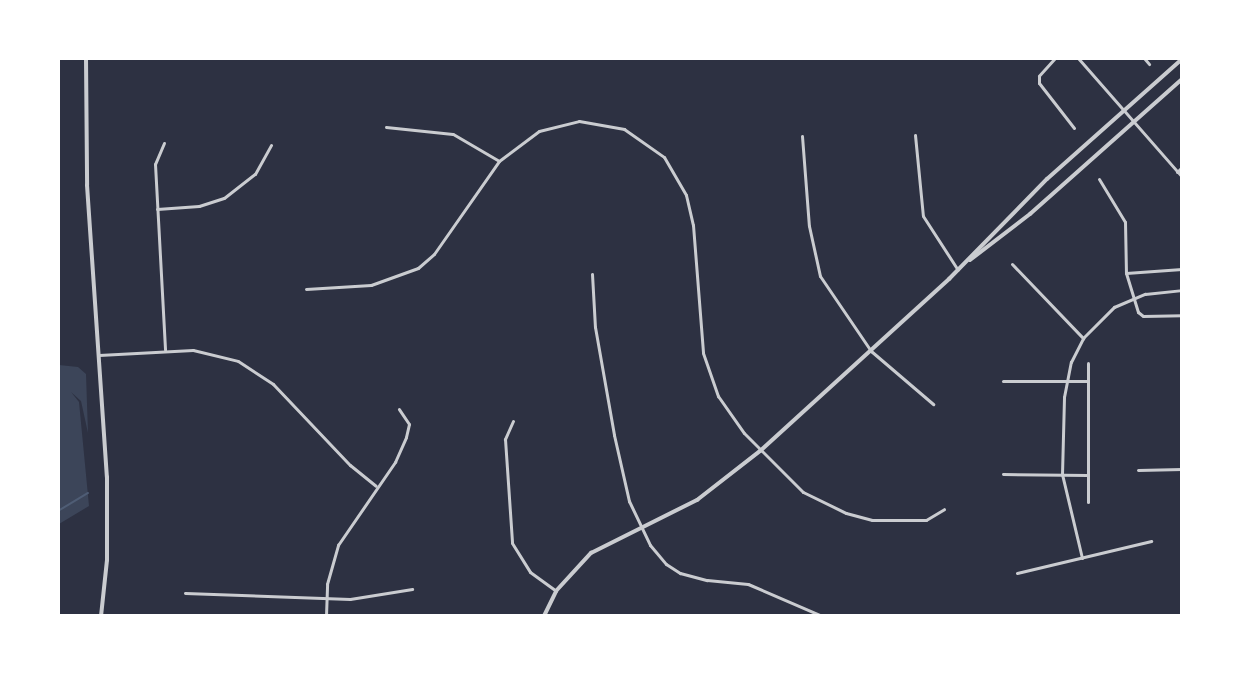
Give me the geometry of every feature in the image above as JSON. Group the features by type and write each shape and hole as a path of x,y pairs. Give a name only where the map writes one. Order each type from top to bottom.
{"street":[{"path":"86,58 87,185 108,511 101,615"},
{"path":"1055,58 1039,76 1039,83 1074,128"},
{"path":"1078,58 1182,177"},
{"path":"1144,58 1149,64"},
{"path":"544,615 556,591 591,553 697,500 760,451 958,270 1047,179 1182,59"},
{"path":"958,270 1030,214 1182,79"},
{"path":"306,289 371,285 418,268 434,254 499,161 539,131 579,121 624,129 664,157 682,183 690,210 701,341 710,375 730,414 760,451 803,492 846,513 872,520 926,520 944,509"},
{"path":"386,128 453,134 499,161"},
{"path":"915,135 923,216 958,270"},
{"path":"802,136 814,257 830,295 871,351 933,404"},
{"path":"164,143 154,164 165,350"},
{"path":"157,209 199,206 224,198 255,174 271,145"},
{"path":"1177,172 1182,167"},
{"path":"1100,179 1125,222 1126,273 1138,312 1143,316 1182,315"},
{"path":"1012,264 1083,338"},
{"path":"1126,273 1182,268"},
{"path":"592,274 605,391 625,485 639,527 657,555 680,573 707,580 748,584 822,615"},
{"path":"1082,558 1062,474 1066,381 1083,338 1114,307 1132,297 1182,290"},
{"path":"99,355 165,350 219,355 261,374 376,486"},
{"path":"1088,363 1088,502"},
{"path":"1003,381 1087,381"},
{"path":"326,615 326,598 338,545 376,486 395,462 406,437 409,424 399,409"},
{"path":"513,421 505,439 512,543 530,572 556,591"},
{"path":"1138,470 1182,470"},
{"path":"1003,474 1087,475"},
{"path":"1017,573 1151,541"},
{"path":"185,593 363,598 412,589"}],"shaded area":[{"path":"59,365 78,367 86,374 88,433 81,401 71,392 79,402 89,506 59,524"}],"waterway":[{"path":"58,511 88,493"}]}
